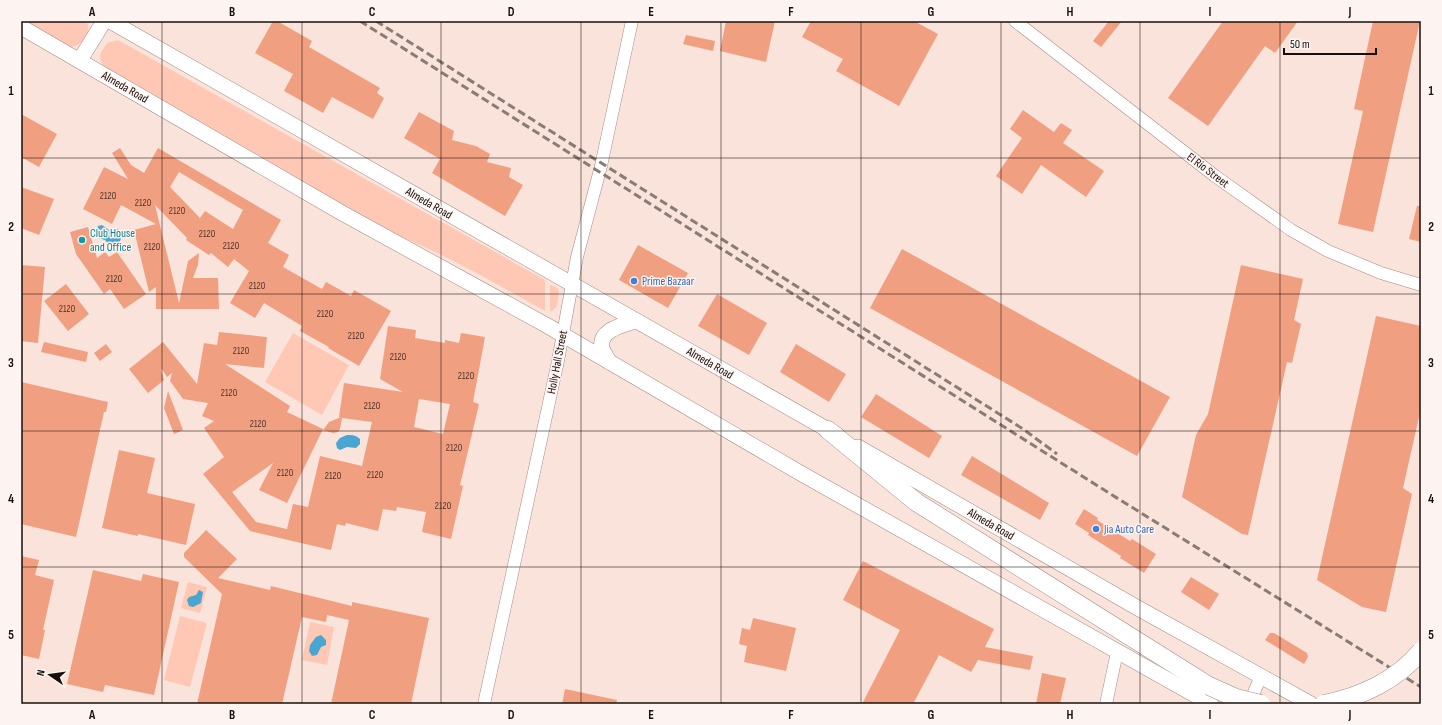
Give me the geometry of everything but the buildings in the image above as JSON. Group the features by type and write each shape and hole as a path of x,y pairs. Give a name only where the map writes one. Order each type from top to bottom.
{"highway":[{"path":"828,430 916,502 1209,686 1236,698 1261,704"},
{"path":"1324,704 1341,701 1380,685 1410,664 1421,651"}],"main road":[{"path":"80,60 104,21"},
{"name":"Almeda Road","path":"110,21 1136,607 1311,704"},
{"name":"Almeda Road","path":"21,27 342,213 563,335 816,482 1210,704"},
{"path":"609,362 602,347 602,339 606,333 613,329 635,321"}],"street":[{"name":"Holly Hall Street","path":"484,704 563,335 572,284 601,166 632,21"},
{"name":"El Rio Street","path":"1015,21 1215,176 1290,230 1328,251 1381,273 1421,285"},
{"path":"1106,704 1117,652"},
{"path":"1249,704 1261,676"}],"shaded area":[{"path":"21,21 86,21 88,29 85,38 81,43 73,47 67,47"},
{"path":"118,40 545,280 545,311 453,261 396,235 106,70 100,59 101,53 107,43"},
{"path":"550,285 556,287 559,291 557,306 552,311 550,311"},
{"path":"293,333 349,365 322,415 265,382"},
{"path":"188,582 207,587 200,613 181,608"},
{"path":"180,616 207,623 190,687 164,680"},
{"path":"310,622 334,627 327,665 302,660"}],"water":[{"path":"102,225 110,231 117,229 120,230 121,238 117,246 111,247 105,240 97,236 96,231 98,226"},
{"path":"347,435 360,439 360,444 356,448 347,447 340,450 337,448 336,443 340,438"},
{"path":"199,590 203,592 201,603 193,607 189,606 187,600 189,597 196,595"},
{"path":"321,635 326,640 326,645 321,647 317,655 312,656 309,651 310,645 316,637"}],"railway":[{"path":"360,21 1109,493 1421,687"},
{"path":"376,21 1023,429 1057,454"}],"place":[{"name":"Club House and Office","path":"82,240"},
{"name":"Prime Bazaar","path":"634,281"},
{"name":"Jia Auto Care","path":"1096,529"}]}
